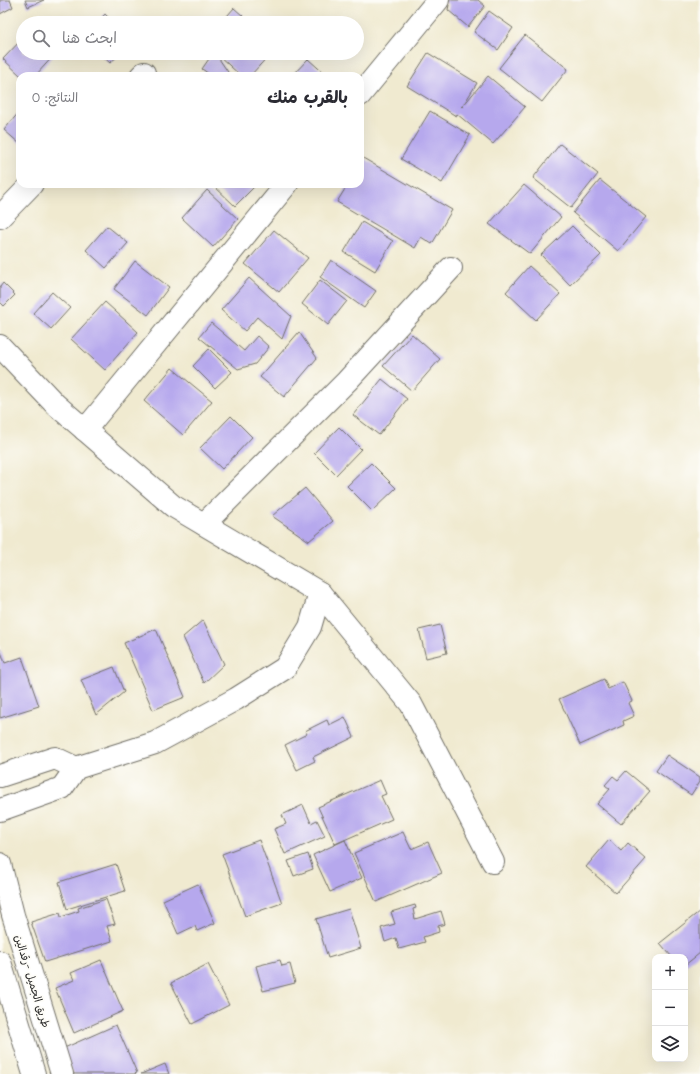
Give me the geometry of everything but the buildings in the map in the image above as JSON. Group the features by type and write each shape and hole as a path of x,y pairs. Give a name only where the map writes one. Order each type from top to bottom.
{"street":[{"path":"364,90 438,0"},
{"path":"0,217 28,188"},
{"path":"85,430 284,188"},
{"path":"204,524 347,381 451,268"},
{"path":"0,346 55,404 173,506 320,593 411,704 493,862"},
{"path":"0,810 62,788 76,768 155,743 236,699 285,668 310,627 320,593"},
{"path":"0,776 55,758 76,768"},
{"name":"طريق الجميل -رقدالين","path":"0,864 13,915 62,1074"},
{"path":"0,962 34,1074"}]}
